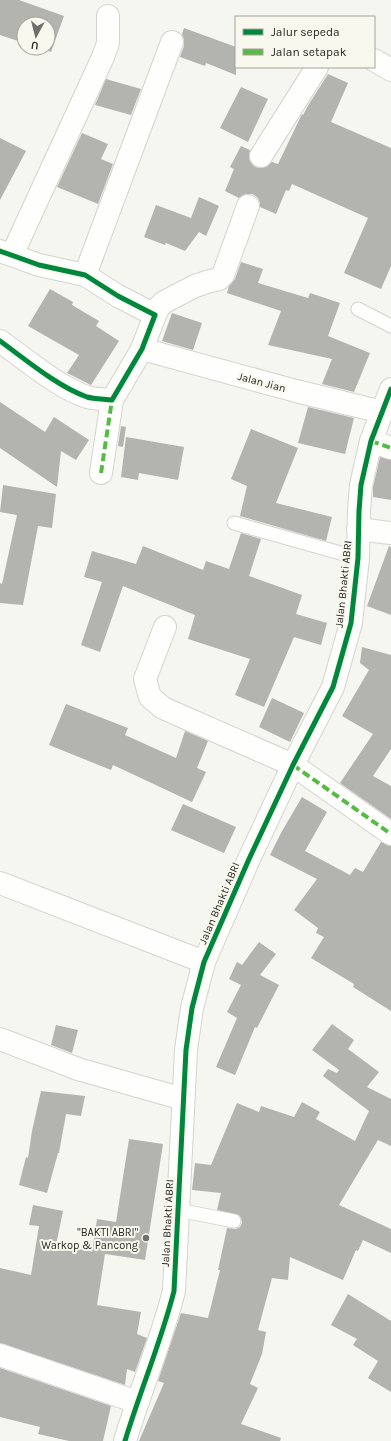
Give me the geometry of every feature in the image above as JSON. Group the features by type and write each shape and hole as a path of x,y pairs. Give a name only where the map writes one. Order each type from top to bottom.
{"street":[{"path":"108,16 108,43 103,57 6,253 39,265 85,275 118,296 155,315"},
{"path":"85,275 172,42"},
{"path":"375,61 391,70"},
{"path":"261,156 316,68"},
{"path":"101,473 112,400 142,349 159,307 164,302 195,286 220,279 223,275 248,206"},
{"path":"0,341 58,382 88,398 112,400"},
{"name":"Jalan Jian","path":"142,349 296,391 382,412"},
{"name":"Jalan Bhakti ABRI","path":"125,1441 174,1291 186,1050 192,1008 204,962 249,859 293,765 333,687 351,623 358,558 361,485 381,444 382,412 391,390"},
{"path":"358,529 391,533"},
{"path":"165,627 145,679 150,697 163,708 293,765 391,834"},
{"path":"0,883 204,962"},
{"path":"0,1039 78,1069 184,1099"},
{"path":"0,1355 137,1402"}],"lane":[{"path":"358,309 391,326"},
{"path":"234,523 358,558"},
{"path":"178,1210 234,1221"}],"building":[{"path":"0,0 19,0 64,16 56,38 56,16 16,16 16,40 0,35"},
{"path":"184,28 235,47 236,75 206,63 205,66 180,57 184,46 182,34"},
{"path":"328,74 348,83 331,122 391,148 391,266 381,289 344,273 368,218 292,184 289,191 286,190 276,214 260,207 258,198 253,194 245,194 239,198 225,191 234,169 230,167 241,146 250,150 250,161 255,167 266,167 272,162 278,164 302,114 303,115"},
{"path":"106,79 141,89 131,115 95,105"},
{"path":"241,87 268,99 248,142 220,128"},
{"path":"82,133 108,144 101,159 113,164 98,204 57,187"},
{"path":"0,138 26,151 0,200"},
{"path":"199,197 219,206 206,236 199,232 185,251 166,243 165,245 144,237 156,205 191,218"},
{"path":"241,262 263,269 258,283 308,298 310,293 340,303 328,336 370,353 354,392 322,384 332,359 268,345 281,311 227,293 229,286 235,279"},
{"path":"50,289 73,302 72,305 99,321 96,326 119,341 91,385 67,373 79,355 28,326"},
{"path":"172,313 202,323 193,350 162,341"},
{"path":"0,402 45,432 54,417 89,440 76,460 61,451 57,487 0,448"},
{"path":"308,407 354,418 345,454 298,443"},
{"path":"121,426 126,427 123,447 118,446"},
{"path":"251,429 298,448 276,503 332,517 326,541 240,516 247,486 231,479"},
{"path":"126,437 184,447 178,480 139,473 138,480 121,477"},
{"path":"380,457 391,460 391,500 373,497 373,487"},
{"path":"3,485 56,494 52,528 38,526 23,605 0,603 0,583 2,584 17,515 0,512"},
{"path":"241,533 261,539 249,576 302,595 296,614 327,623 321,645 294,637 264,707 235,695 250,659 188,639 195,615 123,586 100,652 81,645 102,582 84,577 92,551 136,564 143,546 203,570 206,561 229,569"},
{"path":"389,546 391,547 391,615 367,606"},
{"path":"362,647 391,655 391,749 373,776 391,786 391,819 340,783 373,734 342,716 369,670 360,663"},
{"path":"272,698 304,713 290,742 259,727"},
{"path":"66,704 128,728 125,735 176,758 185,731 208,741 197,768 206,772 192,802 113,765 111,770 49,745"},
{"path":"302,797 327,812 305,851 350,875 355,868 363,872 381,842 391,846 391,1011 353,987 354,984 311,958 324,937 316,933 318,928 294,910 317,879 270,855"},
{"path":"183,804 236,827 224,853 171,830"},
{"path":"259,942 276,954 260,975 279,985 257,1028 255,1027 235,1075 216,1067 237,1018 227,1012 241,985 229,979 237,962 242,965"},
{"path":"332,1024 354,1040 348,1049 379,1072 367,1087 391,1099 391,1146 378,1140 339,1205 391,1229 391,1253 363,1240 358,1251 356,1250 343,1280 290,1257 288,1280 272,1278 258,1330 266,1332 262,1354 250,1384 258,1388 241,1424 281,1438 280,1441 139,1441 164,1383 158,1381 181,1313 208,1318 220,1270 218,1270 227,1228 236,1229 240,1227 242,1223 239,1215 217,1210 221,1193 192,1190 195,1163 211,1165 237,1103 259,1112 261,1106 294,1117 302,1102 320,1112 316,1119 355,1141 369,1111 323,1076 328,1069 337,1073 339,1070 312,1050"},
{"path":"56,1025 78,1030 72,1053 51,1045"},
{"path":"41,1091 85,1096 81,1116 66,1114 59,1153 47,1193 19,1185 26,1157 28,1158 32,1131"},
{"path":"129,1139 163,1144 145,1260 92,1252 97,1219 116,1222"},
{"path":"33,1205 63,1211 56,1245 105,1254 97,1305 141,1312 137,1334 147,1338 135,1372 127,1369 125,1385 0,1343 0,1268 31,1275 39,1226 29,1225"},
{"path":"348,1294 391,1321 391,1392 368,1378 378,1361 353,1345 357,1339 331,1325"},
{"path":"0,1368 111,1406 103,1441 69,1441 38,1434 40,1427 0,1417"}],"marked path":[{"path":"101,473 112,400"},
{"path":"371,441 391,448"},
{"path":"293,765 391,834"}],"cycle path":[{"path":"0,251 39,265 85,275 118,296 155,315 142,349 112,400 87,397 65,387 53,380 0,341"},
{"path":"125,1441 163,1329 174,1291 186,1050 192,1008 204,962 249,859 293,765 333,687 351,623 358,558 361,485 371,441 391,389"}],"place":[{"name":"\"BAKTI ABRI\" Warkop & Pancong","path":"146,1238"}]}
